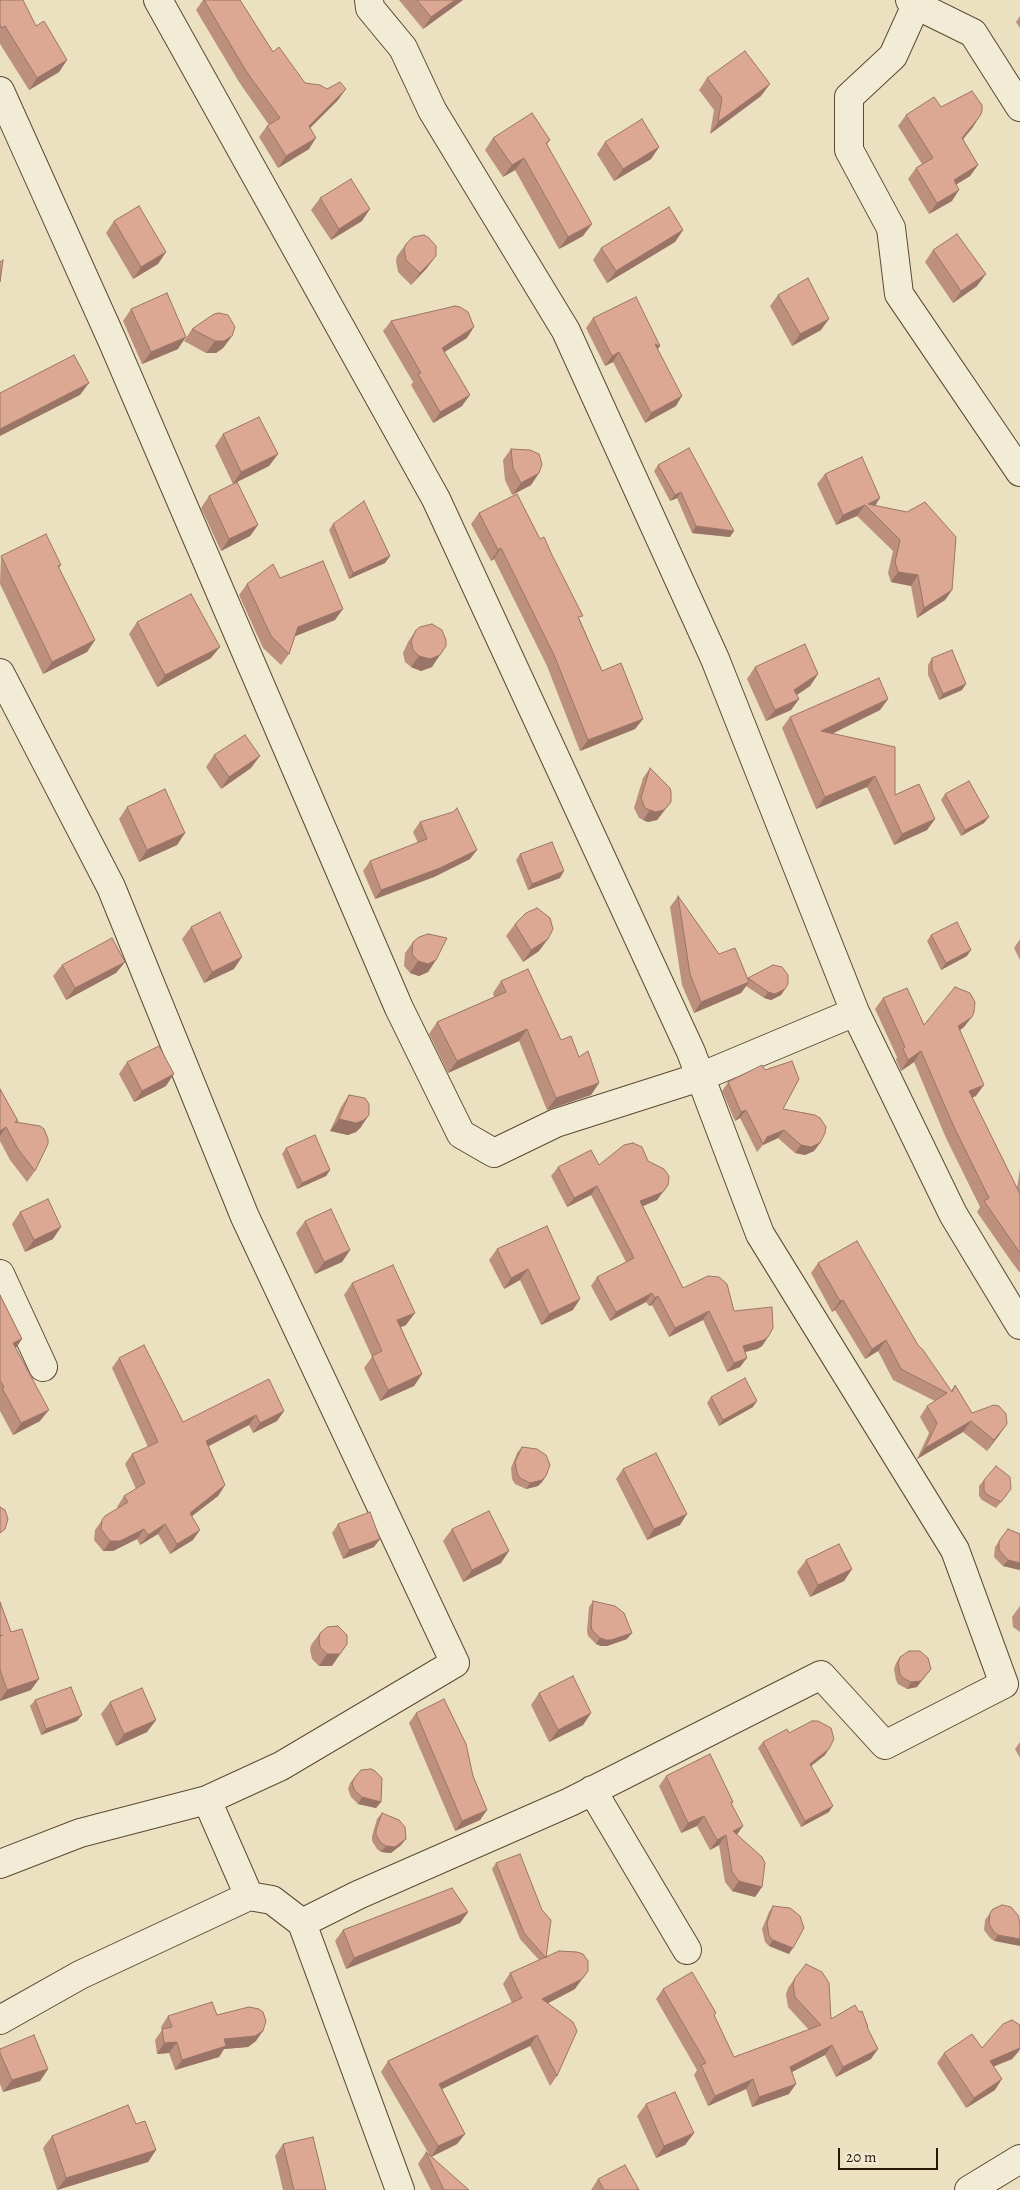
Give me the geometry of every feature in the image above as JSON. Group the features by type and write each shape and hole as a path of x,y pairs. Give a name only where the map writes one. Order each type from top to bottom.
{"street":[{"path":"158,0 436,499 691,1052 760,1234 955,1550 1004,1684 885,1745 821,1675 592,1790 358,1895 302,1923"},
{"path":"369,0 370,8 402,48 432,110 566,331 715,659 855,1012 953,1214 1020,1325"},
{"path":"1020,106 973,33 913,3 894,56 849,97 849,150 891,228 898,294 1020,472"},
{"path":"0,91 112,340 399,1008 461,1134 494,1153 556,1123 700,1077 855,1012"},
{"path":"0,673 111,887 245,1218 455,1663 281,1766 207,1800 80,1833 0,1864"},
{"path":"0,1274 44,1367"},
{"path":"592,1790 686,1950"},
{"path":"207,1800 249,1896"},
{"path":"0,2020 80,1975 249,1896 272,1900 302,1923 400,2190"},
{"path":"969,2190 1020,2159"}],"building":[{"path":"0,0 23,0 36,26 44,21 67,60 37,78 5,26 1,28"},
{"path":"204,0 240,0 273,52 279,47 305,83 320,85 327,89 340,82 346,89 309,126 316,138 286,156 267,126 280,118 246,71"},
{"path":"417,0 455,0 431,17"},
{"path":"745,51 770,84 718,122 722,98 707,78"},
{"path":"972,91 982,105 982,111 962,138 978,165 954,180 959,190 937,203 916,168 933,158 906,115 934,97 941,107"},
{"path":"532,113 550,140 546,143 592,224 568,237 524,158 512,165 493,138"},
{"path":"642,119 659,147 623,169 605,142"},
{"path":"351,179 370,209 339,229 320,198"},
{"path":"139,206 166,252 141,267 114,221"},
{"path":"669,207 683,230 616,271 601,248"},
{"path":"957,234 986,274 961,291 933,250"},
{"path":"424,235 436,246 436,256 420,273 406,260 404,249 413,237"},
{"path":"3,260 0,282 0,262"},
{"path":"808,278 829,319 800,334 778,295"},
{"path":"167,293 186,337 151,352 131,309"},
{"path":"636,297 660,346 655,344 682,396 651,413 619,352 612,356 593,318"},
{"path":"455,306 468,312 474,327 442,348 470,395 440,412 418,374 421,373 391,321"},
{"path":"214,314 228,315 235,327 232,336 224,341 215,341 192,329"},
{"path":"74,355 89,383 0,429 0,393"},
{"path":"259,417 278,454 241,472 223,434"},
{"path":"689,448 734,531 696,526 681,492 675,495 658,465"},
{"path":"511,449 530,450 539,454 542,464 539,473 521,483 513,468"},
{"path":"862,457 880,498 868,504 907,512 925,502 956,537 952,590 924,608 918,575 898,572 895,562 900,540 865,505 843,515 825,474"},
{"path":"237,482 258,525 229,539 209,496"},
{"path":"517,494 540,539 544,537 583,616 578,617 602,671 621,663 643,719 588,740 554,655 501,548 498,550 479,513"},
{"path":"364,501 390,556 353,573 333,524"},
{"path":"46,534 61,565 58,566 95,640 52,662 1,556"},
{"path":"323,561 343,609 298,627 289,654 271,636 247,584 273,564 280,578"},
{"path":"191,594 220,647 165,675 137,622"},
{"path":"432,624 442,630 446,646 440,655 430,659 419,656 413,650 411,641 416,630"},
{"path":"805,644 818,674 794,690 799,699 775,710 755,667"},
{"path":"952,650 966,684 943,694 932,669 932,658"},
{"path":"879,678 888,699 821,731 895,747 895,795 919,784 935,819 902,834 875,776 825,797 790,717"},
{"path":"245,735 260,756 229,777 214,755"},
{"path":"650,768 670,788 671,792 671,802 664,810 655,812 645,808 641,798"},
{"path":"969,781 989,817 965,830 945,794"},
{"path":"165,789 185,833 147,850 127,807"},
{"path":"457,808 477,850 440,868 381,890 370,861 427,839 420,822 453,812"},
{"path":"552,842 564,871 532,884 520,854"},
{"path":"678,896 719,954 735,948 749,982 701,1002 690,974"},
{"path":"537,908 550,918 553,929 548,939 531,950 515,924 526,913"},
{"path":"220,912 242,957 212,972 191,927"},
{"path":"957,922 971,950 946,963 931,935"},
{"path":"428,934 447,938 436,960 428,964 418,961 412,954 413,942 419,937"},
{"path":"112,938 125,962 75,988 62,965"},
{"path":"773,965 782,967 788,975 788,984 785,989 775,994 768,992 748,978"},
{"path":"528,969 561,1040 571,1036 579,1057 588,1051 599,1083 556,1098 527,1029 457,1061 437,1022 506,992 501,981"},
{"path":"955,987 970,993 975,1002 972,1017 958,1026 984,1085 969,1091 1020,1194 1020,1253 984,1201 989,1198 954,1127 921,1051 908,1060 903,1049 905,1047 883,998 907,988 924,1025"},
{"path":"159,1046 174,1074 142,1091 127,1062"},
{"path":"792,1061 799,1079 783,1109 815,1115 820,1118 826,1127 825,1133 820,1143 811,1147 801,1145 784,1130 767,1137 763,1144 746,1110 741,1112 728,1082 762,1065 765,1070"},
{"path":"0,1089 18,1121 15,1122 40,1126 44,1129 48,1144 35,1171 18,1149 6,1127 0,1131"},
{"path":"349,1095 365,1098 369,1104 369,1115 364,1120 356,1123 339,1119"},
{"path":"315,1135 330,1170 302,1183 286,1148"},
{"path":"633,1143 642,1147 648,1161 664,1169 669,1176 668,1185 663,1192 640,1201 683,1288 708,1276 719,1277 727,1284 734,1311 772,1307 773,1328 764,1340 743,1346 747,1358 734,1363 709,1311 675,1328 658,1296 655,1298 652,1293 616,1312 597,1277 634,1258 597,1186 574,1198 558,1167 591,1150 599,1165 624,1145"},
{"path":"48,1199 61,1227 34,1240 20,1212"},
{"path":"331,1209 350,1250 324,1262 305,1221"},
{"path":"547,1226 580,1299 549,1314 528,1269 511,1278 497,1249"},
{"path":"857,1241 918,1345 952,1392 955,1385 972,1413 994,1405 999,1406 1006,1414 1007,1424 994,1440 971,1421 925,1448 937,1423 927,1406 947,1393 901,1369 886,1340 872,1349 843,1300 840,1301 818,1263"},
{"path":"393,1265 415,1313 397,1320 422,1374 388,1390 372,1356 382,1351 352,1283"},
{"path":"0,1295 22,1339 13,1343 49,1410 21,1423 2,1388 4,1387 0,1380"},
{"path":"144,1345 183,1422 269,1379 284,1411 260,1423 256,1415 206,1441 225,1485 190,1513 200,1530 177,1544 165,1524 148,1535 144,1529 120,1541 110,1541 101,1529 102,1520 105,1516 128,1502 124,1496 145,1483 132,1454 158,1442 119,1358"},
{"path":"745,1378 757,1401 723,1420 711,1397"},
{"path":"522,1447 537,1449 546,1455 550,1465 546,1476 542,1480 530,1483 520,1478 515,1462"},
{"path":"656,1453 687,1514 654,1529 623,1469"},
{"path":"996,1466 1010,1477 1011,1489 1001,1502 986,1494 984,1490 984,1480"},
{"path":"0,1507 5,1510 8,1519 5,1529 0,1533"},
{"path":"489,1511 509,1551 472,1570 452,1529"},
{"path":"370,1512 380,1539 349,1550 338,1524"},
{"path":"1008,1529 1020,1534 1020,1563 1008,1560 999,1550 999,1541"},
{"path":"839,1544 852,1569 818,1585 806,1560"},
{"path":"593,1601 615,1606 624,1613 632,1633 611,1640 600,1638 592,1630 591,1625"},
{"path":"0,1602 11,1632 22,1629 39,1679 7,1690 0,1670"},
{"path":"338,1626 347,1635 347,1644 340,1654 327,1654 320,1647 320,1633 327,1627"},
{"path":"909,1651 920,1651 928,1658 931,1669 921,1681 911,1682 900,1674 898,1663 900,1657"},
{"path":"573,1676 591,1713 558,1730 539,1693"},
{"path":"71,1687 82,1715 46,1729 35,1700"},
{"path":"142,1688 156,1720 124,1734 110,1702"},
{"path":"444,1699 466,1744 473,1776 487,1810 462,1821 416,1713"},
{"path":"812,1721 818,1721 831,1728 834,1739 829,1749 810,1764 833,1806 805,1821 763,1742 787,1729 789,1733"},
{"path":"710,1754 743,1826 733,1831 762,1857 765,1863 762,1887 739,1881 732,1872 726,1835 717,1840 704,1816 688,1823 666,1776"},
{"path":"371,1769 382,1778 381,1802 362,1797 355,1791 352,1783 361,1770"},
{"path":"382,1813 399,1820 405,1827 406,1839 395,1847 386,1846 381,1843 376,1835"},
{"path":"520,1854 542,1910 551,1920 546,1958 524,1933 496,1863"},
{"path":"452,1888 468,1912 354,1958 343,1930"},
{"path":"1002,1905 1011,1907 1018,1915 1020,1939 998,1935 989,1924 990,1913 993,1909"},
{"path":"773,1906 790,1908 800,1916 804,1928 793,1948 773,1940 769,1936 767,1923"},
{"path":"559,1951 583,1954 588,1961 588,1971 582,1979 542,1999 573,2022 577,2031 557,2076 537,2035 439,2084 465,2134 438,2146 388,2061 522,1998 510,1973"},
{"path":"806,1964 822,1972 829,1983 831,2019 855,2005 859,2012 862,2011 867,2027 878,2049 843,2067 832,2045 790,2067 796,2084 759,2097 753,2079 715,2096 701,2065 706,2063 663,1989 692,1972 716,2013 714,2015 734,2057 821,2025 795,1997 793,1984 795,1978"},
{"path":"212,2002 217,2015 249,2007 259,2009 263,2012 266,2021 263,2031 255,2036 224,2039 226,2046 182,2060 177,2042 164,2043 162,2029 172,2027 168,2016"},
{"path":"1012,2020 1020,2025 1020,2048 990,2061 1002,2079 974,2098 944,2053 972,2034 982,2048 1003,2024"},
{"path":"34,2035 48,2069 12,2080 0,2049"},
{"path":"675,2092 694,2133 664,2146 646,2104"},
{"path":"128,2105 136,2124 145,2121 156,2150 66,2178 52,2136"},
{"path":"313,2137 326,2190 294,2190 283,2144"},
{"path":"426,2152 469,2190 444,2190"},
{"path":"625,2165 639,2190 604,2190 598,2179"}]}
